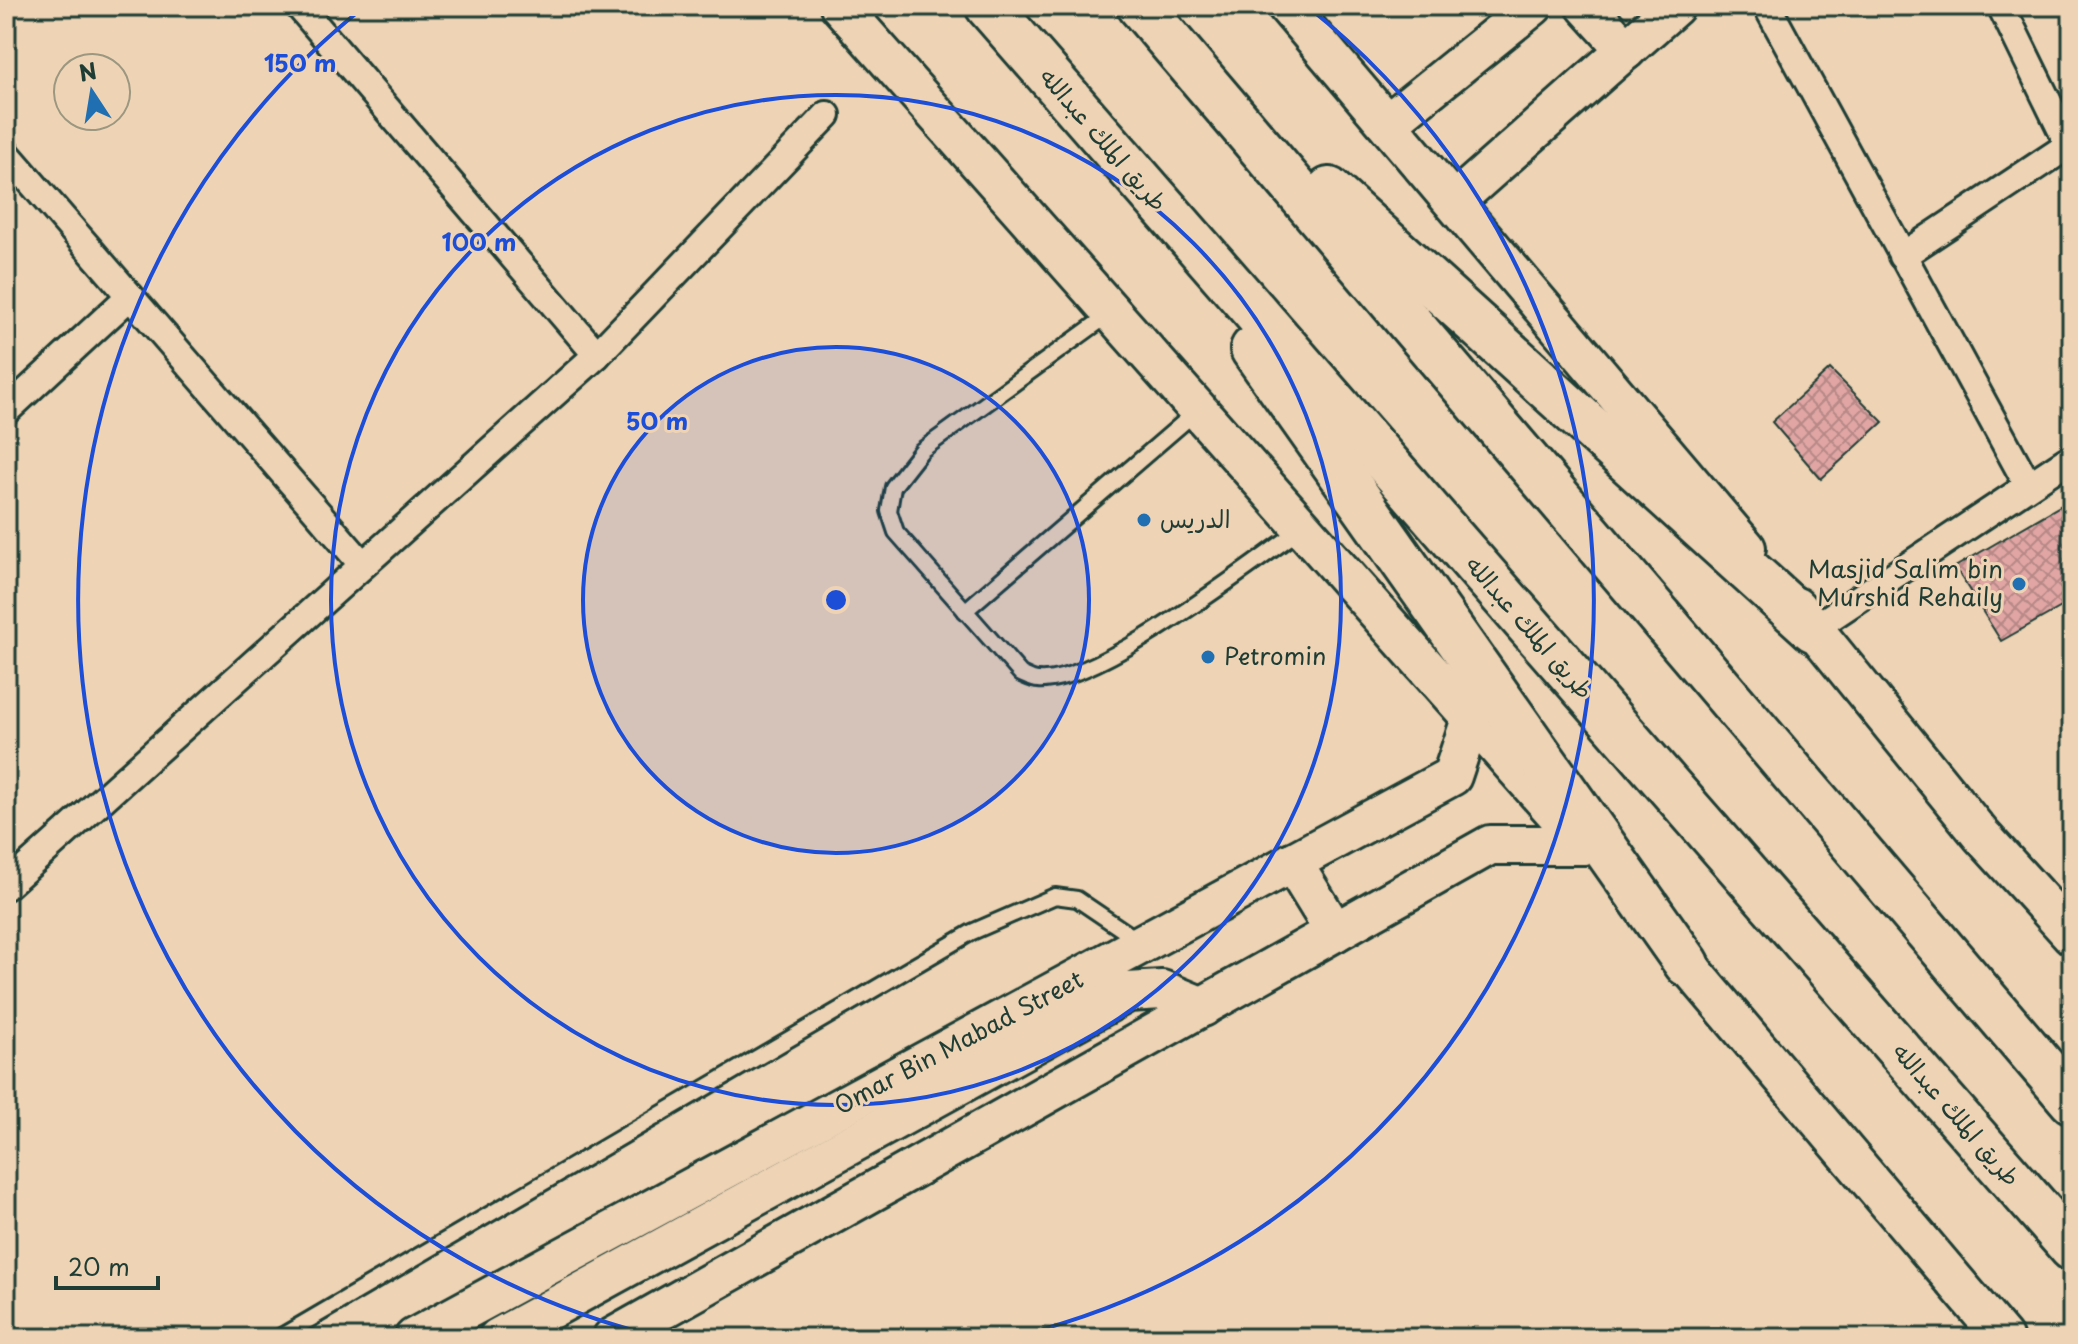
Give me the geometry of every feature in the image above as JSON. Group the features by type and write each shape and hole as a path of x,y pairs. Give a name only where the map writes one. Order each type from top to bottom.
{"highway":[{"name":"طريق الملك عبدالله","path":"988,6 2072,1248"},
{"path":"1140,6 2072,1101"},
{"path":"1198,71 1813,629"},
{"path":"1115,155 1687,964"}],"main road":[{"path":"840,6 1687,964 2003,1338"},
{"path":"1287,6 1455,201 1981,835 2072,935"},
{"path":"1388,123 1533,6"},
{"path":"1586,6 1626,50"},
{"path":"1455,201 1675,6"},
{"name":"Omar Bin Mabad Street","path":"414,1338 1452,776 1471,719"},
{"path":"612,1338 1490,845 1583,845"},
{"path":"1292,862 1335,932"},
{"path":"498,1338 1128,992 1162,990 1203,1007"}],"street":[{"path":"299,6 597,355"},
{"path":"1767,6 2028,485"},
{"path":"1902,256 2071,144 2001,6"},
{"path":"6,886 597,355 827,115"},
{"path":"6,153 363,565"},
{"path":"6,411 130,296"},
{"path":"1813,629 2072,457"}],"lane":[{"path":"1112,313 922,450 893,487 889,511 896,532 965,611 1021,674 1038,680 1068,675 1113,658 1303,528"},
{"path":"965,611 1198,410"},
{"path":"278,1338 972,932 1055,896 1077,899 1142,943"}],"building":[{"path":"1830,369 1883,422 1821,479 1772,422"},
{"name":"Masjid Salim bin Murshid Rehaily","path":"2072,499 2072,601 2001,641 1955,567"}],"place":[{"name":"الدريس","path":"1144,520"},
{"name":"Masjid Salim bin Murshid Rehaily","path":"2019,584"},
{"name":"Petromin","path":"1208,657"}]}
